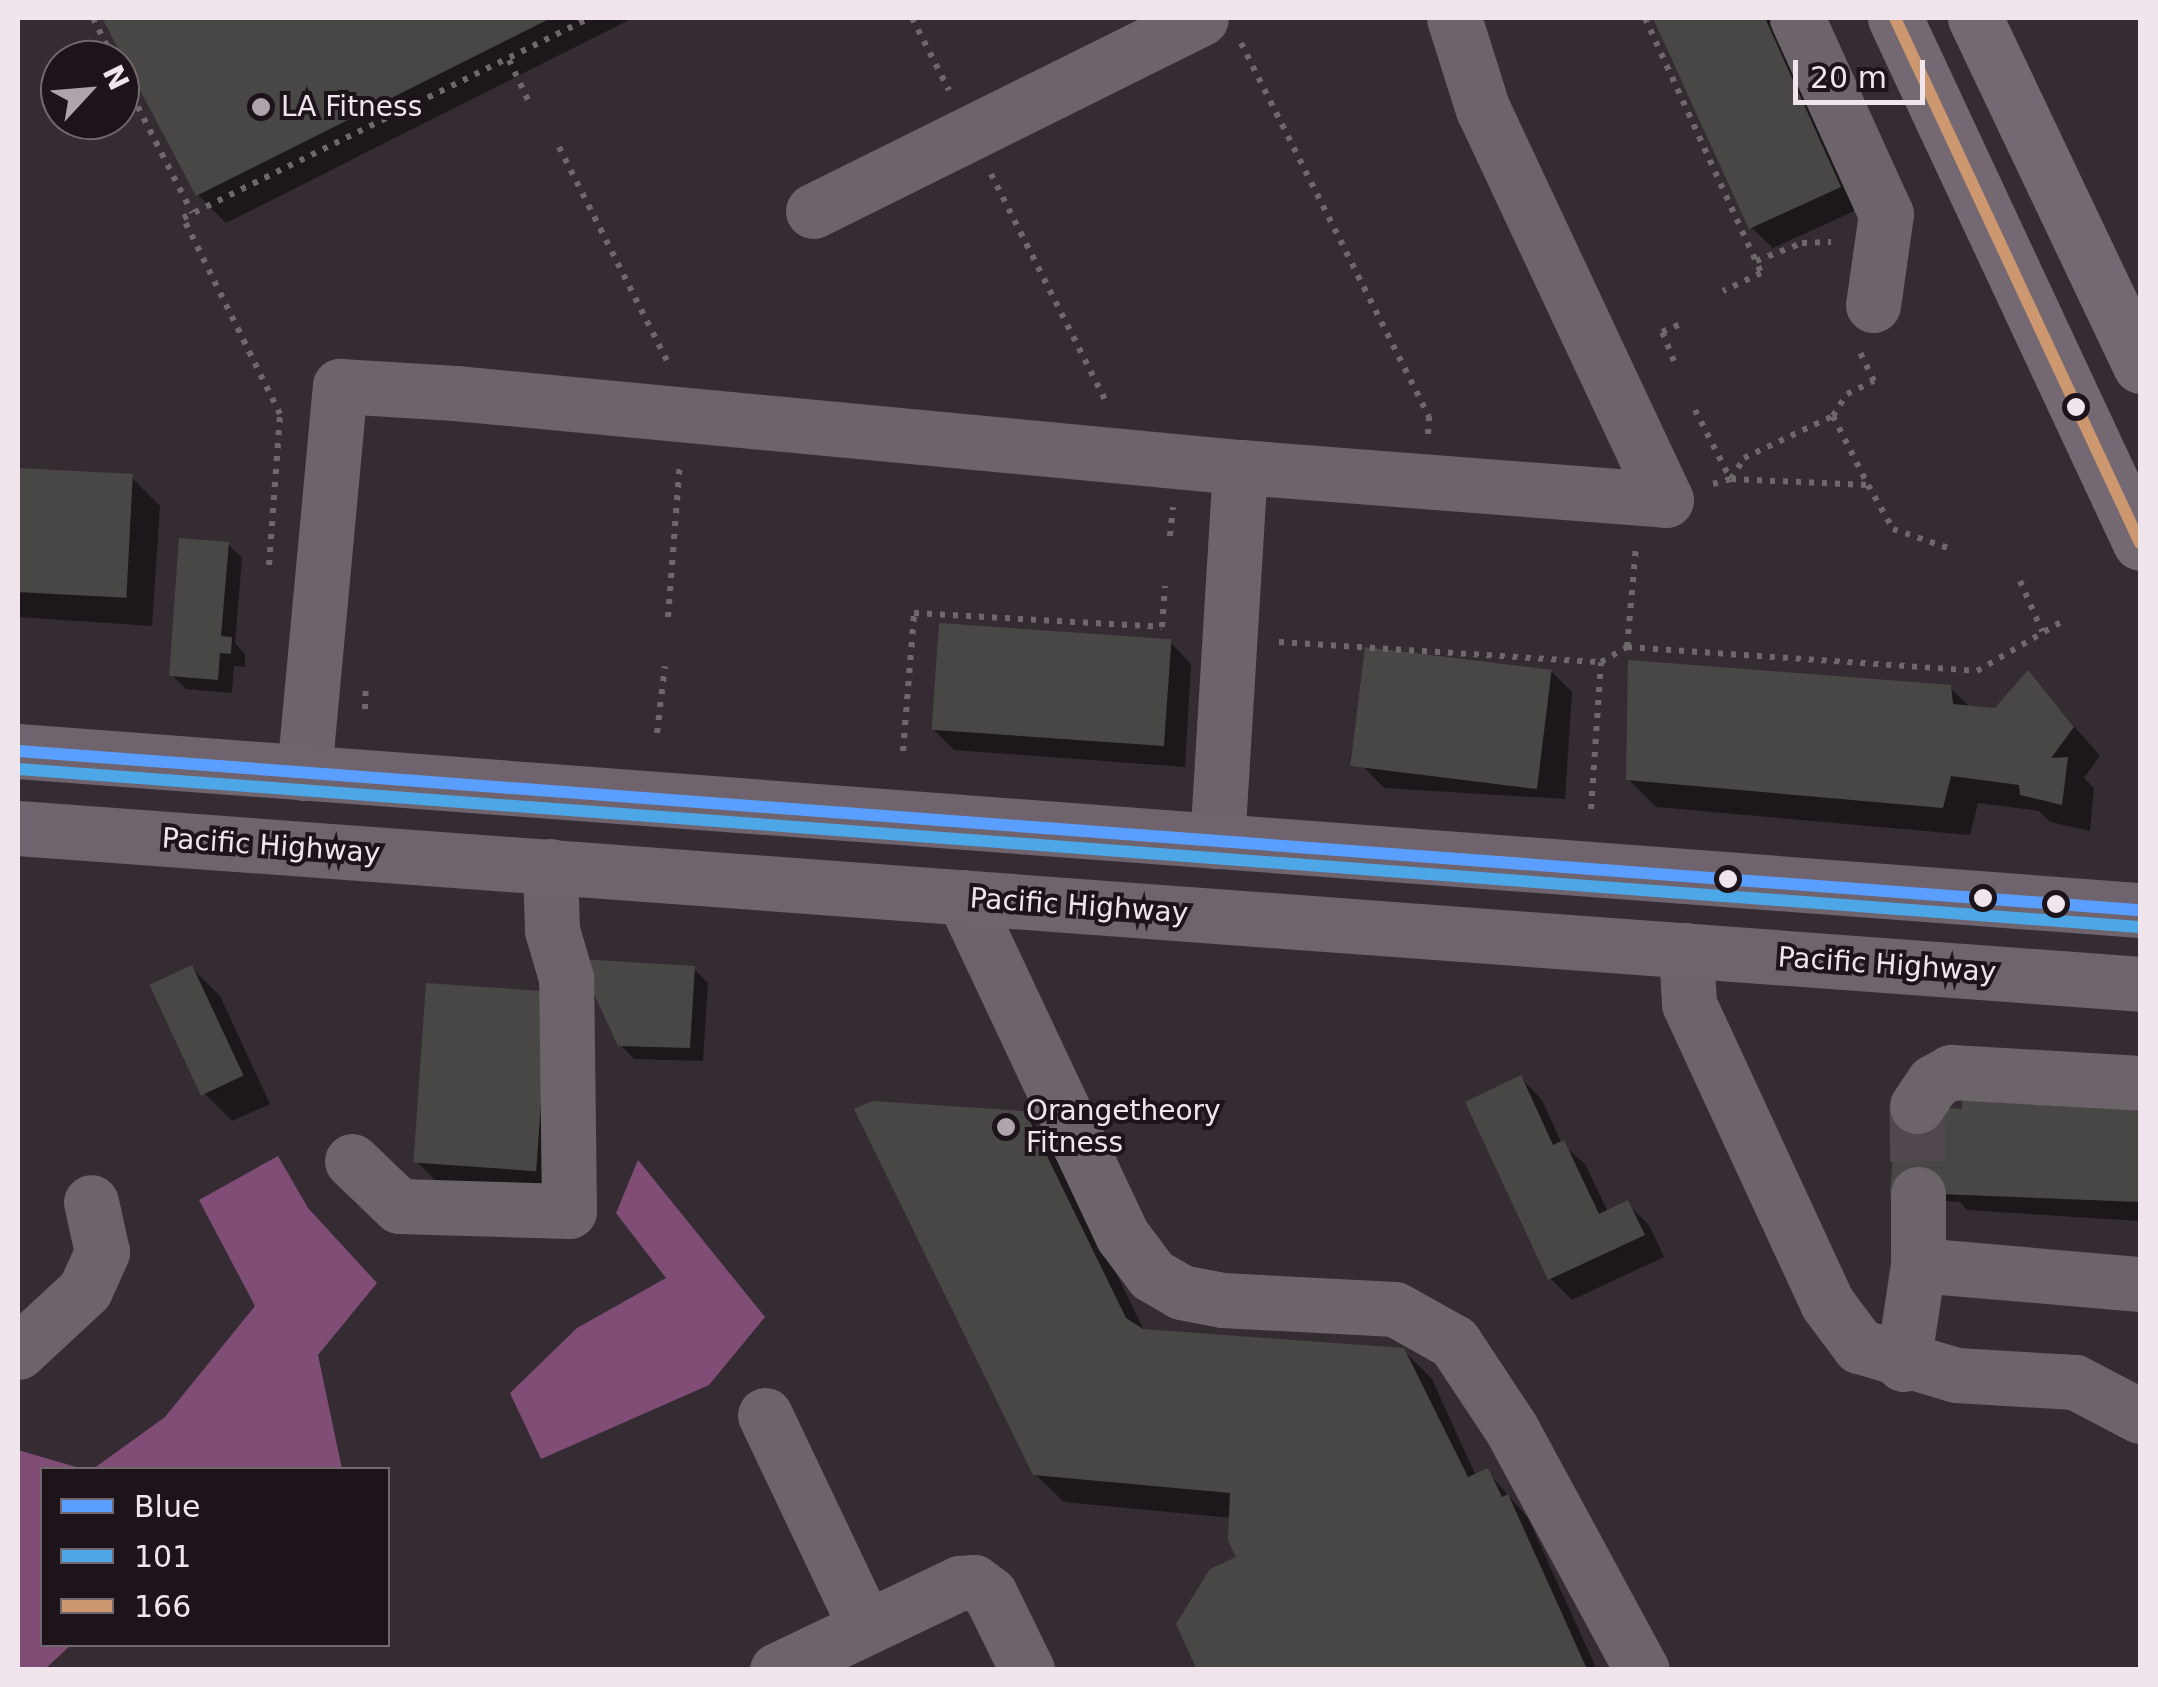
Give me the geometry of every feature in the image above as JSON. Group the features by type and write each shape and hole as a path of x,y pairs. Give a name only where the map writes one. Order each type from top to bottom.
{"highway":[{"path":"18,751 1217,841 2126,902"},
{"name":"Pacific Highway","path":"18,828 2140,984"}],"main road":[{"path":"1895,18 2140,543"},
{"path":"1975,18 2140,366"},
{"path":"2015,274 2070,299 2122,376 2140,380"}],"lane":[{"path":"304,772 340,386 1240,467 1666,500 1483,110 1454,18"},
{"path":"1797,18 1886,214 1864,324"},
{"path":"813,210 1216,21"},
{"path":"1217,841 1240,467"},
{"path":"352,1161 399,1206 569,1211 566,978 552,930 550,866"},
{"path":"963,897 1122,1236 1152,1275 1181,1292 1222,1300 1394,1309 1454,1342 1512,1428 1642,1670"},
{"path":"1686,950 1689,1004 1827,1303 1860,1346 1903,1364 2075,1382 2140,1416"},
{"path":"1916,1106 1933,1082 1952,1072 2140,1083"},
{"path":"1903,1364 1918,1266 1918,1194"},
{"path":"18,1352 85,1290 102,1252 91,1202"},
{"path":"1918,1266 2140,1284"},
{"path":"764,1415 865,1626"},
{"path":"777,1670 865,1626 974,1582 990,1594 1027,1670"}],"path":[{"path":"268,570 280,414 183,218 588,18"},
{"path":"912,18 952,96"},
{"path":"1644,18 1761,273 1722,291"},
{"path":"1216,21 1429,416"},
{"path":"509,60 528,100"},
{"path":"140,111 192,214"},
{"path":"559,147 674,375"},
{"path":"988,168 1110,410"},
{"path":"1756,260 1802,243 1840,242"},
{"path":"1674,361 1662,332 1682,324"},
{"path":"1731,479 1744,458 1833,416 1847,394 1874,381 1864,324"},
{"path":"1695,410 1731,479"},
{"path":"1833,416 1893,529 1951,549"},
{"path":"668,617 681,456"},
{"path":"1705,487 1731,479 1868,485"},
{"path":"1627,647 1637,544 1650,534"},
{"path":"2020,581 2042,632"},
{"path":"903,751 914,613 1162,627 1165,586"},
{"path":"1273,641 1601,662 1627,647 1977,672 2061,622"},
{"path":"1590,808 1601,662"},
{"path":"657,734 665,666"}],"shaded area":[{"path":"278,1156 308,1208 377,1283 318,1355 342,1467 96,1467 165,1417 255,1306 199,1200"},
{"path":"638,1160 765,1317 709,1385 541,1459 510,1393 577,1328 666,1278 616,1213"},
{"path":"18,1450 76,1467 40,1467 40,1647 69,1647 45,1669 18,1669"}],"building":[{"name":"LA Fitness","path":"102,18 551,18 196,196 140,90 140,40 114,40"},
{"path":"1653,18 1765,18 1841,187 1749,229"},
{"path":"18,468 133,474 126,598 18,592"},
{"path":"179,538 229,542 221,636 232,637 231,654 220,653 218,680 169,676"},
{"path":"939,623 1171,639 1164,746 932,730"},
{"path":"1365,647 1552,670 1537,789 1350,766"},
{"path":"1628,660 1951,685 1953,704 1995,708 2028,670 2074,727 2051,758 2068,757 2062,805 2020,795 2019,785 1951,776 1943,808 1626,780"},
{"path":"578,959 695,966 690,1048 618,1046"},
{"path":"192,965 244,1076 201,1095 149,985"},
{"path":"426,983 549,992 536,1171 413,1163"},
{"path":"1521,1075 1553,1145 1564,1140 1599,1214 1628,1200 1645,1235 1548,1280 1465,1102"},
{"path":"1962,1100 2140,1111 2140,1202 1890,1192 1897,1104 1962,1109"},
{"path":"873,1101 1025,1111 1126,1318 1143,1329 1404,1348 1468,1477 1488,1468 1502,1497 1508,1494 1586,1667 1197,1670 1176,1624 1210,1569 1236,1557 1228,1540 1230,1493 1033,1475 854,1109"}],"tunnel":[{"path":"1917,1106 1918,1194"}],"transit line":[{"name":"166","path":"1895,18 2140,543"},
{"name":"Blue","path":"18,751 2140,910"},
{"name":"101","path":"18,769 2139,927"}],"place":[{"name":"LA Fitness","path":"261,107"},
{"name":"Orangetheory Fitness","path":"1006,1127"}]}
